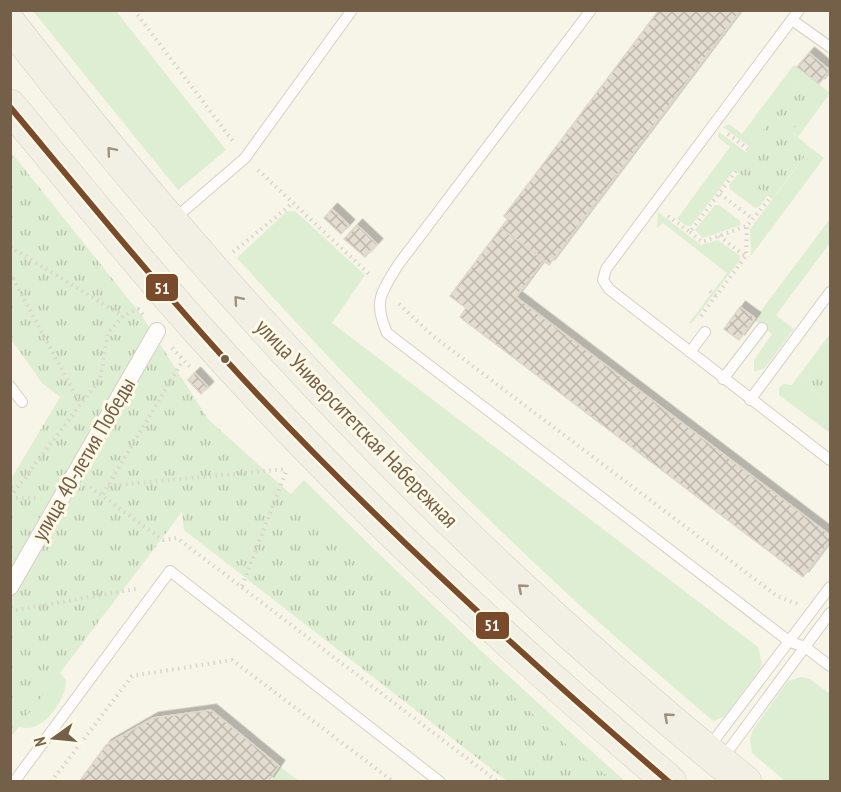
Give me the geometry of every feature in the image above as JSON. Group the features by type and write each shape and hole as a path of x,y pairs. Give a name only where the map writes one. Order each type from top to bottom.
{"main road":[{"name":"улица Университетская Набережная","path":"10,24 170,222 295,363 495,565 724,764"},
{"path":"10,106 201,333 335,476 441,578 597,721 669,782"}],"street":[{"name":"улица 40-летия Победы","path":"10,587 157,331"}],"lane":[{"path":"170,222 245,158 352,10"},
{"path":"591,10 398,265 383,290 378,312 387,333 790,642 805,646 831,666"},
{"path":"799,10 606,269 603,280 609,289 679,345 831,460"},
{"path":"792,20 831,47"},
{"path":"750,400 831,292"},
{"path":"723,378 762,328"},
{"path":"690,352 705,332"},
{"path":"10,386 22,402"},
{"path":"14,782 170,572 440,782"},
{"path":"724,764 790,642 831,587"},
{"path":"724,764 805,646 831,613"}],"path":[{"path":"134,10 245,158 433,336 777,596 813,610"},
{"path":"715,125 749,150"},
{"path":"690,232 736,171"},
{"path":"720,194 753,219"},
{"path":"653,205 702,242 747,226 771,197"},
{"path":"679,345 746,256 747,226"},
{"path":"719,236 746,256"},
{"path":"10,247 123,316"},
{"path":"10,273 81,405"},
{"path":"710,291 716,296"},
{"path":"10,497 100,379 108,333 123,316 138,309"},
{"path":"103,494 183,360"},
{"path":"108,486 287,469 242,586"},
{"path":"72,477 103,494 163,540 177,538 498,782"},
{"path":"10,611 160,585"},
{"path":"51,782 132,676 232,660 394,782"}],"green space":[{"path":"33,11 116,11 226,150 178,190"},
{"path":"794,65 830,93 798,137 791,132 799,83 751,148 723,127 729,124 742,134"},
{"path":"799,83 818,97 791,132 811,148 772,199 734,169"},
{"path":"719,132 747,153 691,226 687,226 677,219 730,147 718,137"},
{"path":"811,148 824,158 751,256 750,229"},
{"path":"10,151 142,316 208,419 568,746 614,781 507,781 184,530 182,512 11,737 11,479 60,397 42,383 11,339"},
{"path":"739,173 768,195 759,207 755,208 730,189 729,185"},
{"path":"715,205 719,205 740,221 741,225 703,238 695,230"},
{"path":"287,211 295,211 365,275 332,323 758,647 762,664 724,717 713,721 589,614 528,557 401,432 237,258"},
{"path":"658,212 701,245 718,240 740,256 740,260 692,323 689,323 727,273 663,223 657,228"},
{"path":"830,219 830,243 776,315 794,329 765,368 754,372 754,360 772,334 754,320"},
{"path":"830,334 830,346 803,383 830,403 830,433 779,395 779,388 783,384 792,385"},
{"path":"830,346 830,403 803,383"},
{"path":"304,480 462,633 625,781 513,781 281,505"},
{"path":"115,599 60,673 66,680 65,688 51,715 35,726 27,728 19,726"},
{"path":"801,677 810,679 830,694 830,781 785,781 752,753 750,739 753,730 788,681"},
{"path":"279,766 299,781 268,782"}],"building":[{"path":"659,10 741,10 549,265 501,228 508,219 504,216"},
{"path":"809,53 830,70 819,84 797,67"},
{"path":"332,209 349,225 341,234 324,218"},
{"path":"357,225 377,244 365,257 344,239"},
{"path":"501,228 544,260 516,297 830,535 830,541 803,577 460,317 466,308 450,296"},
{"path":"740,307 755,318 739,340 724,329"},
{"path":"195,373 208,387 201,394 188,380"},
{"path":"211,710 279,766 268,782 202,782 199,779 190,782 79,782 106,745 153,718"}],"transit line":[{"name":"51","path":"10,107 194,324 307,446 458,594 669,782"}]}
